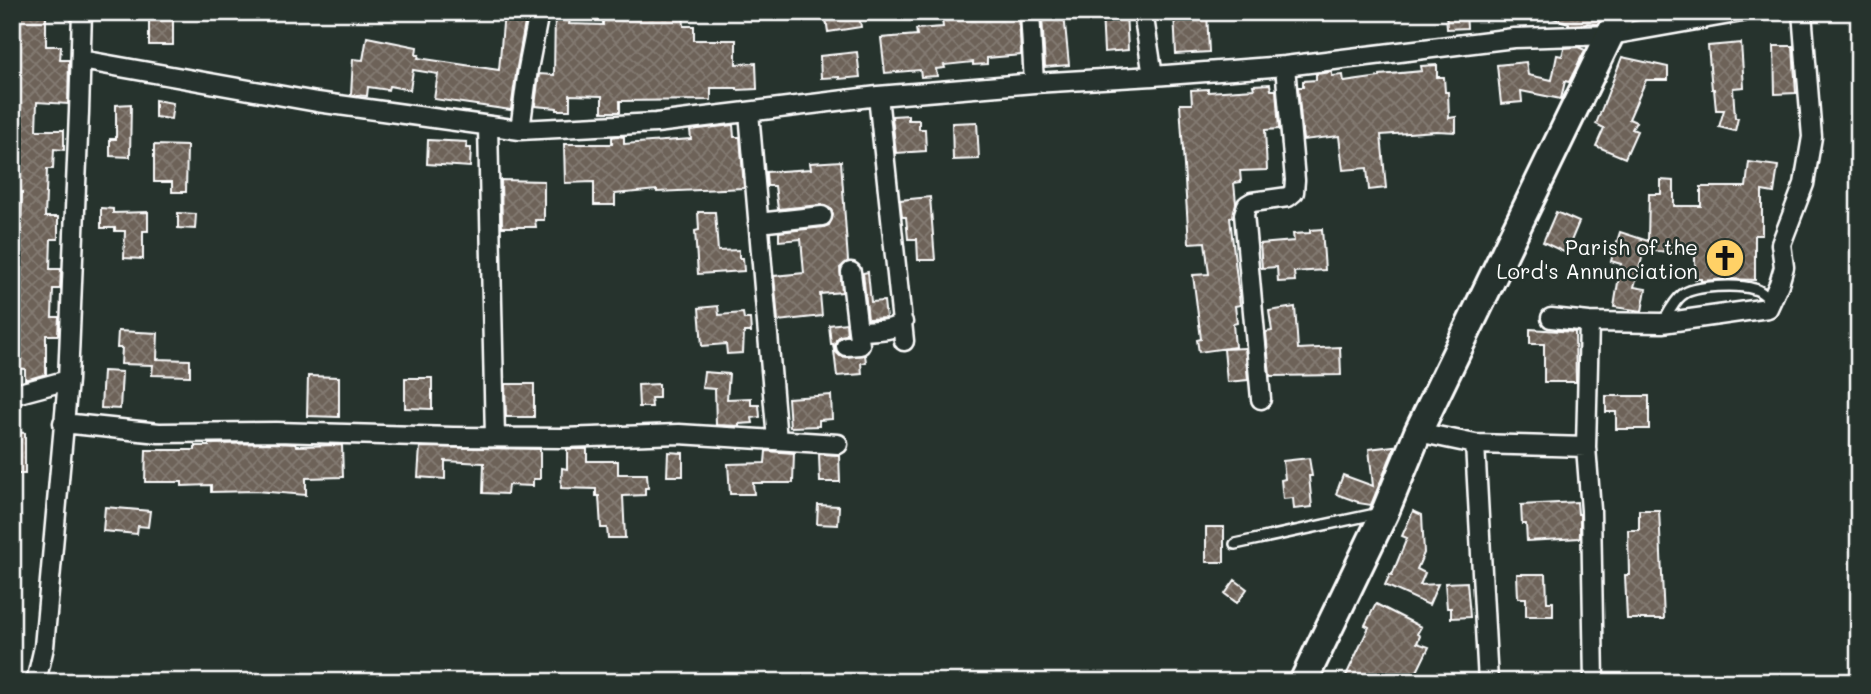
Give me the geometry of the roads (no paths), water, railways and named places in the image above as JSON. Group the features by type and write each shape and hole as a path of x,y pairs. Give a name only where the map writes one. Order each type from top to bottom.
{"main road":[{"path":"1303,682 1385,512 1418,432 1616,23"}],"street":[{"path":"36,682 44,647 68,380 82,12"},
{"path":"520,130 539,12"},
{"path":"1030,12 1034,83"},
{"path":"1143,12 1153,76"},
{"path":"81,60 317,102 520,130 656,123 878,96 1285,66 1616,23 1742,12"},
{"path":"1551,318 1589,323 1662,323 1768,308 1784,267 1781,244 1804,184 1812,137 1802,12"},
{"path":"1261,399 1244,214 1247,205 1252,202 1288,197 1294,192 1285,66"},
{"path":"878,96 904,341"},
{"path":"749,112 777,440"},
{"path":"488,126 495,437"},
{"path":"758,223 822,216"},
{"path":"846,346 860,345 851,272"},
{"path":"859,331 890,329 903,321"},
{"path":"1589,323 1586,447 1591,510 1594,682"},
{"path":"12,395 68,380"},
{"path":"63,423 159,433 276,432 563,438 679,434 838,444"},
{"path":"1418,432 1475,444 1586,447"},
{"path":"1475,444 1488,682"}],"lane":[{"path":"1662,323 1680,296 1691,289 1739,286 1752,288 1768,298 1768,308"},
{"path":"1235,544 1385,512"}],"place":[{"name":"Parish of the Lord's Annunciation","path":"1725,258"}]}
